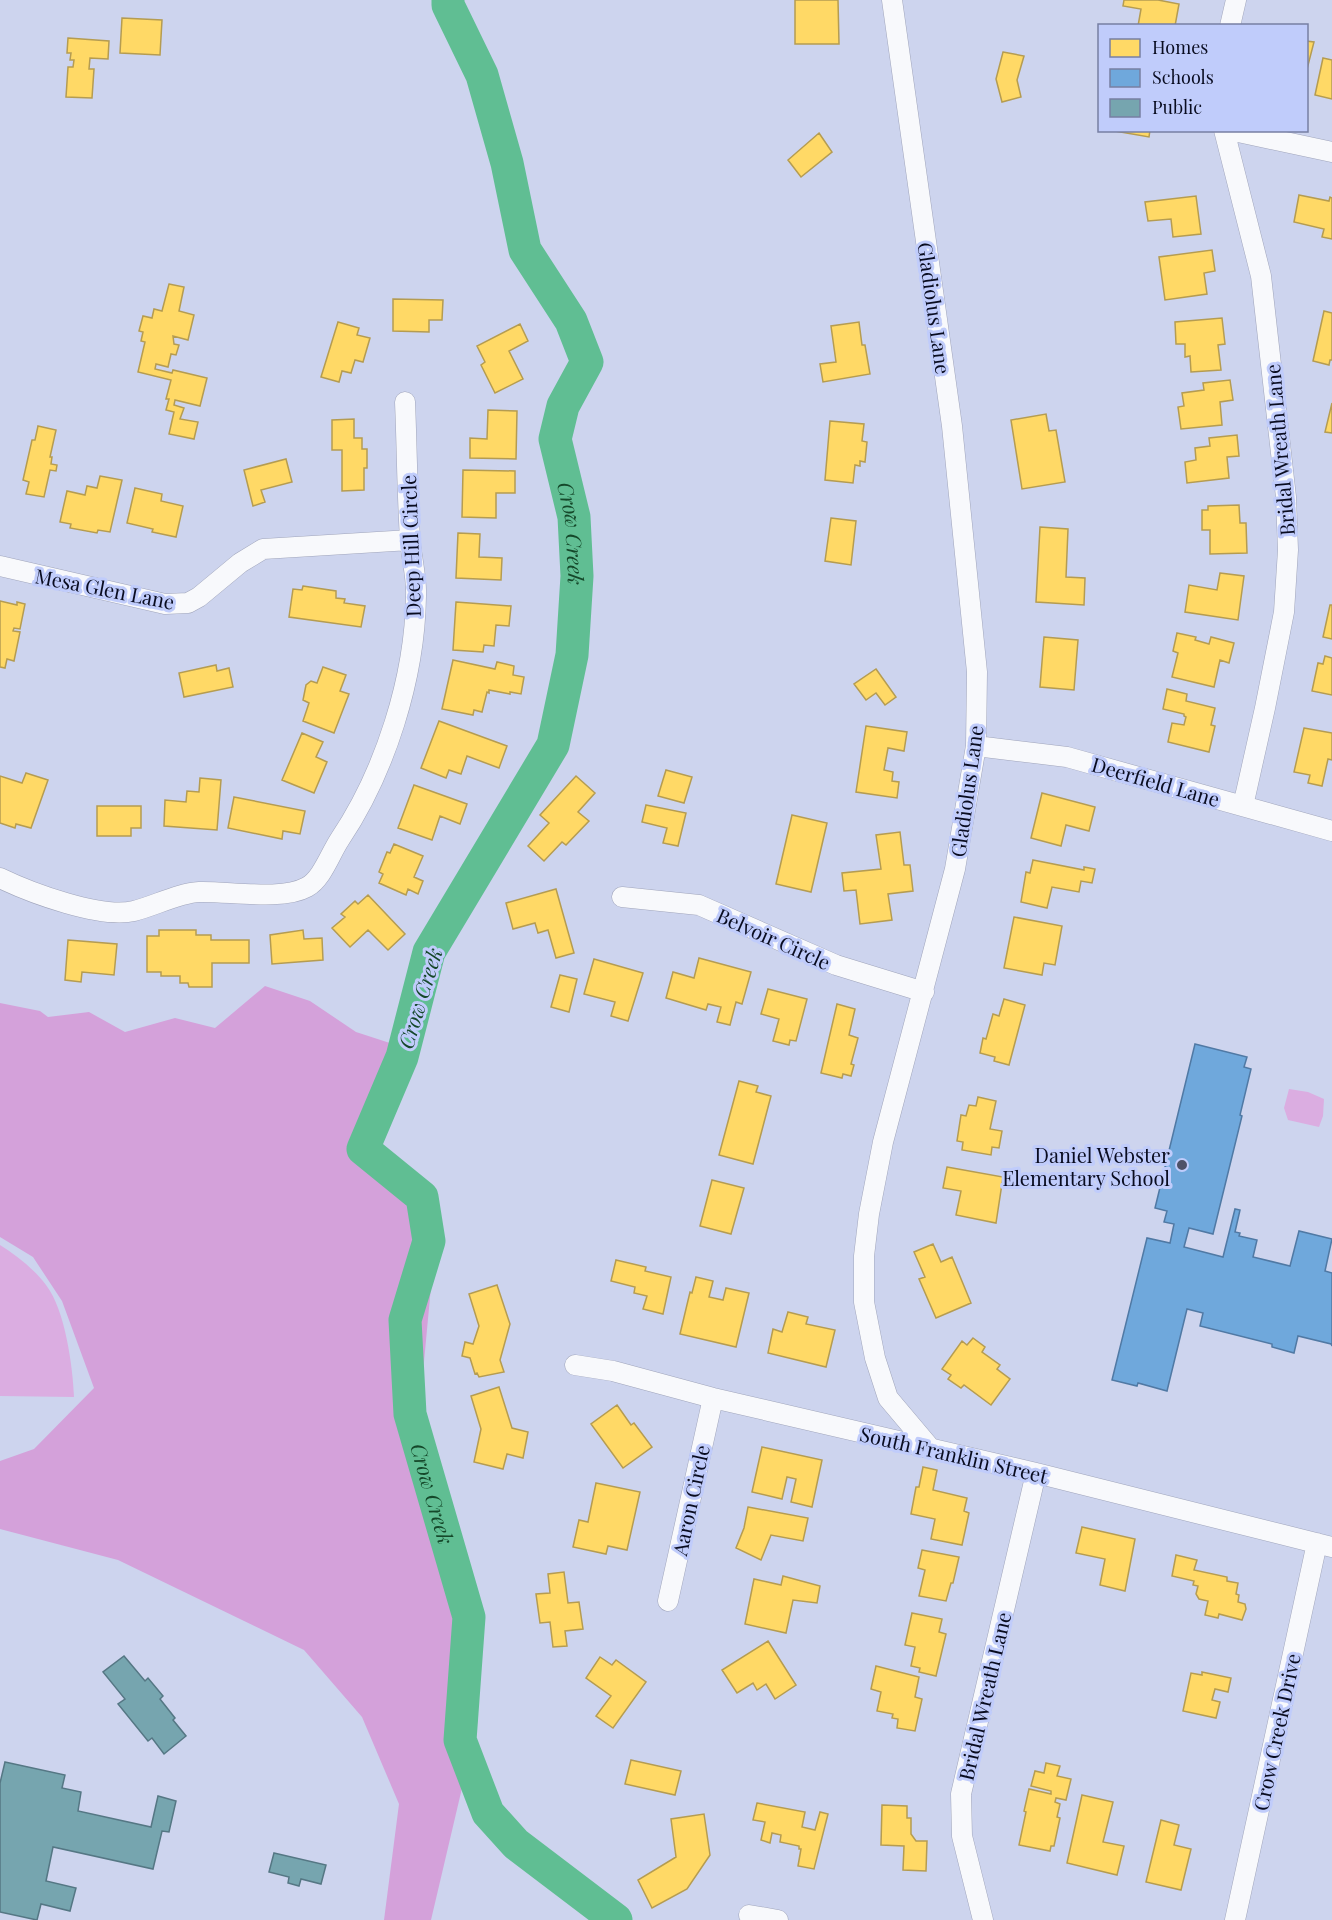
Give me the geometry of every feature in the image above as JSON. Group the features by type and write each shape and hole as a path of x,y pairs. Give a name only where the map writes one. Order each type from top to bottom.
{"street":[{"name":"Gladiolus Lane","path":"892,0 952,426 977,672 976,746 955,869 883,1142 864,1256 864,1302 875,1358 888,1398 931,1449"},
{"path":"1230,24 1236,0"},
{"name":"Bridal Wreath Lane","path":"1225,132 1262,276 1286,497 1288,550 1284,612 1243,806"},
{"path":"1238,132 1332,152"},
{"name":"Deep Hill Circle","path":"0,878 19,888 94,911 122,914 197,892 282,894 305,889 314,883 334,847 357,813 383,759 411,656 416,595 410,540 405,402"},
{"name":"Mesa Glen Lane","path":"0,566 165,604 188,603 199,597 240,563 263,549 410,540"},
{"name":"Deerfield Lane","path":"976,746 1067,757 1332,831"},
{"name":"Belvoir Circle","path":"622,897 699,905 836,965 924,992"},
{"name":"South Franklin Street","path":"575,1365 613,1371 713,1398 1036,1473 1325,1545"},
{"name":"Aaron Circle","path":"668,1601 713,1398"},
{"name":"Bridal Wreath Lane","path":"983,1920 962,1836 961,1794 1036,1473"},
{"name":"Crow Creek Drive","path":"1235,1920 1325,1545"},
{"path":"749,1915 778,1920"}],"shaded area":[{"path":"265,986 310,1001 356,1032 396,1045 369,1150 439,1201 418,1426 467,1587 458,1715 478,1720 431,1920 384,1920 399,1804 362,1717 304,1650 118,1560 0,1529 0,1461 34,1449 94,1388 62,1301 33,1257 0,1237 0,1003 40,1011 48,1017 89,1012 125,1032 175,1018 215,1028"},
{"path":"1289,1089 1308,1092 1324,1099 1323,1116 1319,1127 1288,1120 1284,1108"},
{"path":"0,1245 30,1268 53,1295 67,1339 74,1397 0,1396"}],"building: Homes":[{"path":"795,0 838,0 839,44 795,44"},
{"path":"1124,0 1158,0 1179,4 1175,24 1138,24 1141,9 1123,6"},
{"path":"122,18 162,20 160,55 120,53"},
{"path":"68,38 109,41 108,59 90,58 89,69 94,69 92,98 66,97 68,67 73,67 74,60 70,60 71,53 67,53"},
{"path":"1308,41 1314,42 1308,65"},
{"path":"1003,52 1024,56 1017,80 1021,97 1002,102 996,79"},
{"path":"1323,58 1332,60 1332,99 1315,95"},
{"path":"1120,132 1150,132 1149,137"},
{"path":"819,133 832,152 801,177 788,160"},
{"path":"1299,195 1329,201 1330,197 1332,198 1332,239 1322,237 1324,229 1294,222"},
{"path":"1196,196 1201,234 1173,237 1171,219 1148,221 1145,202"},
{"path":"1212,250 1215,271 1204,273 1207,294 1165,300 1159,257"},
{"path":"169,284 184,287 179,311 194,315 188,340 173,336 174,344 179,345 176,355 171,354 168,367 156,364 155,369 172,373 173,370 207,378 200,406 175,400 174,405 184,408 180,419 198,422 194,439 169,434 174,412 166,410 169,399 166,399 171,380 138,372 145,342 141,341 143,332 139,331 143,316 152,318 154,309 162,311"},
{"path":"393,299 443,300 442,320 429,320 429,332 393,331"},
{"path":"1324,311 1332,313 1332,360 1329,365 1313,361"},
{"path":"1222,318 1225,344 1218,345 1221,370 1191,372 1190,356 1185,357 1185,344 1176,344 1175,322"},
{"path":"338,322 359,328 357,335 370,338 363,362 355,360 351,373 342,371 339,382 321,377"},
{"path":"859,322 862,345 865,345 870,374 823,382 820,364 836,362 831,326"},
{"path":"520,324 528,341 509,351 523,379 495,393 481,365 485,362 477,346"},
{"path":"1230,380 1233,400 1220,402 1222,425 1181,429 1178,407 1184,406 1182,393 1204,390 1203,383"},
{"path":"1332,403 1332,433 1325,432"},
{"path":"488,410 517,411 516,459 470,458 470,438 487,439"},
{"path":"1046,414 1049,431 1056,430 1065,482 1022,489 1011,420"},
{"path":"354,419 354,438 362,438 362,449 367,449 364,490 342,491 342,450 332,450 332,420"},
{"path":"830,421 864,424 862,441 867,442 865,462 860,461 860,466 855,465 853,483 825,480"},
{"path":"38,426 56,430 50,457 52,457 51,464 57,465 56,471 50,470 44,497 26,494 29,482 23,480 32,440 35,440"},
{"path":"1237,435 1239,456 1227,457 1229,478 1187,483 1185,462 1196,460 1195,448 1210,446 1209,438"},
{"path":"286,459 292,482 261,490 265,502 253,506 244,470"},
{"path":"463,470 515,471 515,493 496,493 496,518 462,517"},
{"path":"100,476 122,480 110,532 98,530 97,533 70,528 71,524 60,522 67,491 85,495 87,486 97,488"},
{"path":"135,488 162,494 161,501 183,506 176,537 127,523"},
{"path":"1239,505 1240,523 1246,523 1247,553 1210,554 1210,530 1202,530 1202,510 1208,510 1208,506"},
{"path":"831,518 856,521 851,565 825,561"},
{"path":"1040,527 1068,529 1066,577 1085,578 1084,605 1036,602"},
{"path":"458,533 480,534 479,557 502,558 501,580 456,578"},
{"path":"1220,573 1244,576 1238,620 1185,612 1189,585 1217,590"},
{"path":"303,586 336,591 336,598 345,599 344,603 365,606 361,627 289,617 293,589 302,590"},
{"path":"0,601 17,605 17,602 25,604 20,629 14,628 13,631 20,632 14,661 7,659 5,668 0,667"},
{"path":"456,602 511,606 509,626 496,625 494,646 484,645 483,652 453,650"},
{"path":"1330,605 1332,605 1332,639 1323,637"},
{"path":"1177,633 1196,637 1195,640 1209,644 1211,637 1234,643 1229,663 1220,660 1214,687 1172,677 1178,653 1173,651"},
{"path":"1044,637 1078,640 1074,690 1040,687"},
{"path":"1325,656 1332,658 1332,695 1312,691 1318,663 1323,664"},
{"path":"453,660 495,669 497,662 514,666 513,675 524,677 521,694 489,690 482,712 474,710 473,715 442,709"},
{"path":"216,665 217,671 229,668 233,687 184,697 179,673"},
{"path":"323,667 346,675 340,691 349,694 334,733 303,721 309,703 303,700 306,685 311,681 317,683"},
{"path":"876,669 896,697 885,705 876,693 866,700 854,684"},
{"path":"1167,689 1187,694 1186,701 1215,708 1211,725 1215,726 1209,752 1168,742 1172,723 1184,725 1186,717 1184,714 1163,709"},
{"path":"439,721 507,746 499,768 467,756 461,774 449,770 446,778 421,768"},
{"path":"866,726 907,732 904,751 888,748 884,770 893,772 892,781 899,782 897,798 856,792"},
{"path":"1304,728 1332,733 1332,760 1328,759 1322,786 1308,783 1310,775 1294,772"},
{"path":"302,733 323,742 316,757 327,762 314,793 282,780"},
{"path":"666,770 692,777 684,803 658,796"},
{"path":"26,773 48,780 31,828 16,824 15,828 0,823 0,776 22,783"},
{"path":"576,776 595,793 578,812 589,821 566,845 562,842 544,861 528,846 549,823 540,815"},
{"path":"200,778 221,780 217,830 164,826 165,800 186,802 187,791 199,792"},
{"path":"414,785 467,804 460,824 440,816 432,840 398,828"},
{"path":"1042,793 1095,807 1089,831 1066,825 1061,846 1031,838"},
{"path":"234,797 305,811 300,834 283,831 282,839 228,828"},
{"path":"646,805 686,813 678,846 663,843 667,828 642,822"},
{"path":"97,806 141,806 141,828 131,828 131,836 97,836"},
{"path":"792,815 827,823 811,892 776,884"},
{"path":"900,832 904,865 910,865 913,891 888,894 892,920 860,924 856,890 844,891 842,873 881,869 876,835"},
{"path":"394,844 423,856 414,877 423,881 418,894 408,889 406,895 379,883 383,874 379,872 387,852 390,853"},
{"path":"1033,860 1084,870 1084,867 1095,869 1092,883 1081,881 1079,892 1052,887 1047,908 1021,902 1026,872 1030,873"},
{"path":"556,889 574,953 556,958 548,930 538,933 535,923 513,929 506,903"},
{"path":"368,895 405,934 388,950 368,930 350,947 332,928 345,917 341,914 355,901 358,904"},
{"path":"1014,917 1062,926 1055,965 1044,963 1042,975 1004,968"},
{"path":"159,930 196,930 196,935 211,935 211,940 249,940 249,963 212,963 212,987 189,987 188,983 180,983 180,976 161,976 161,972 147,972 147,936 159,936"},
{"path":"303,930 304,939 322,938 323,960 272,964 270,935"},
{"path":"68,940 117,944 114,975 82,972 81,982 65,980"},
{"path":"699,958 751,972 742,1004 736,1002 730,1025 717,1022 721,1007 708,1004 706,1010 666,998 673,972 694,978"},
{"path":"594,959 643,973 628,1021 611,1016 615,1002 584,994"},
{"path":"560,975 577,979 569,1012 551,1007"},
{"path":"768,989 807,999 796,1041 790,1040 789,1045 773,1041 779,1019 761,1014"},
{"path":"1004,999 1025,1005 1009,1065 994,1061 995,1057 980,1053 983,1038 986,1039 993,1014 999,1016"},
{"path":"837,1004 855,1009 849,1035 858,1038 851,1064 854,1065 851,1076 843,1074 842,1078 821,1073"},
{"path":"739,1081 758,1086 756,1092 771,1096 753,1164 719,1155"},
{"path":"978,1097 996,1101 990,1129 1002,1131 999,1148 992,1147 991,1155 962,1150 963,1142 957,1141 961,1115 966,1116 969,1105 976,1106"},
{"path":"947,1167 1003,1177 996,1223 956,1215 961,1191 943,1188"},
{"path":"712,1180 744,1188 731,1234 700,1226"},
{"path":"933,1244 941,1262 952,1257 971,1303 936,1318 919,1279 925,1277 914,1252"},
{"path":"616,1260 646,1267 645,1271 671,1277 663,1314 643,1309 647,1296 634,1293 635,1287 611,1281"},
{"path":"696,1277 713,1281 709,1297 723,1300 726,1288 749,1293 736,1347 680,1334"},
{"path":"497,1285 510,1324 500,1360 504,1372 479,1377 477,1373 475,1374 470,1358 462,1356 465,1342 473,1344 479,1326 469,1294"},
{"path":"788,1312 808,1317 806,1324 835,1330 826,1367 768,1353 773,1329 782,1332"},
{"path":"973,1338 985,1347 982,1352 1000,1365 997,1369 1010,1379 991,1405 964,1385 961,1388 948,1379 951,1375 942,1369 962,1341 967,1345"},
{"path":"499,1387 512,1428 528,1432 523,1458 507,1454 503,1469 474,1462 481,1429 471,1396"},
{"path":"617,1405 631,1425 634,1423 652,1447 623,1468 591,1424"},
{"path":"762,1447 822,1460 812,1507 791,1502 796,1479 787,1477 782,1499 752,1492"},
{"path":"923,1467 937,1470 933,1490 967,1498 964,1511 969,1513 962,1545 931,1539 935,1519 911,1514 916,1487 919,1487"},
{"path":"596,1483 640,1492 627,1550 608,1546 606,1554 573,1547 579,1520 588,1522"},
{"path":"748,1507 808,1518 803,1541 771,1535 761,1560 736,1548 744,1528"},
{"path":"1082,1527 1135,1539 1125,1591 1100,1585 1105,1559 1076,1553"},
{"path":"922,1550 959,1557 946,1601 919,1596 925,1570 918,1568"},
{"path":"1176,1555 1197,1560 1194,1570 1227,1577 1227,1581 1238,1583 1236,1594 1239,1595 1238,1602 1245,1604 1246,1609 1242,1620 1219,1614 1218,1618 1205,1615 1208,1601 1199,1599 1196,1594 1198,1586 1193,1585 1194,1581 1172,1576"},
{"path":"564,1572 568,1603 579,1602 583,1629 565,1631 567,1646 553,1647 550,1622 540,1623 536,1594 550,1593 548,1574"},
{"path":"783,1576 820,1586 817,1603 793,1600 786,1633 745,1624 754,1579 781,1585"},
{"path":"912,1613 942,1619 939,1632 946,1634 936,1676 919,1672 920,1668 911,1666 915,1647 905,1645"},
{"path":"768,1641 796,1685 775,1699 766,1684 757,1690 753,1683 737,1693 722,1670"},
{"path":"600,1657 612,1665 616,1660 646,1682 613,1728 596,1716 611,1696 586,1678"},
{"path":"876,1666 919,1677 915,1697 922,1699 915,1731 897,1728 898,1719 892,1718 893,1714 877,1711 881,1692 871,1689"},
{"path":"1202,1672 1231,1678 1228,1692 1215,1689 1212,1700 1220,1702 1216,1718 1183,1711 1191,1673 1202,1675"},
{"path":"631,1760 681,1771 675,1795 625,1784"},
{"path":"1046,1763 1060,1766 1057,1776 1071,1779 1066,1800 1056,1798 1055,1802 1060,1804 1057,1817 1060,1818 1054,1846 1051,1846 1050,1851 1019,1845 1029,1789 1051,1794 1051,1791 1031,1786 1035,1771 1044,1773"},
{"path":"1082,1795 1113,1802 1103,1842 1124,1846 1117,1875 1067,1863"},
{"path":"757,1803 805,1812 802,1827 815,1830 820,1812 828,1814 814,1869 798,1866 801,1849 799,1846 780,1842 781,1835 772,1833 770,1843 761,1840 765,1822 753,1820"},
{"path":"882,1805 907,1806 907,1818 911,1818 911,1834 916,1841 927,1841 926,1871 903,1870 904,1846 881,1845"},
{"path":"704,1814 710,1855 687,1889 652,1908 638,1880 676,1857 671,1819"},
{"path":"1161,1820 1179,1825 1174,1845 1191,1849 1181,1890 1146,1882"}],"building: Schools":[{"path":"1195,1044 1247,1057 1244,1067 1251,1069 1213,1234 1189,1228 1184,1247 1223,1257 1235,1209 1240,1210 1235,1232 1240,1233 1239,1236 1257,1240 1253,1257 1290,1266 1299,1231 1332,1239 1325,1271 1332,1273 1332,1346 1298,1336 1294,1353 1272,1347 1272,1344 1200,1326 1203,1313 1187,1309 1167,1391 1138,1383 1137,1386 1112,1380 1147,1238 1170,1243 1174,1224 1164,1222 1167,1211 1155,1208"}],"building: Public":[{"path":"124,1656 145,1681 148,1678 163,1696 160,1699 186,1736 164,1754 152,1738 148,1741 118,1704 125,1699 103,1672"},
{"path":"5,1762 65,1775 62,1788 81,1792 78,1811 151,1827 158,1796 176,1801 169,1832 162,1831 153,1869 53,1847 46,1881 76,1888 70,1911 41,1904 37,1920 0,1912 0,1783"},
{"path":"274,1853 326,1865 321,1884 301,1879 299,1886 288,1883 289,1877 269,1872"}],"waterway":[{"name":"Crow Creek","path":"448,0 448,5 482,75 507,163 525,250 571,321 587,362 563,406 555,439 574,517 577,576 572,655 553,745 429,952 402,1057 363,1149 422,1197 429,1241 405,1320 410,1414 469,1617 460,1740 488,1813 516,1844 616,1920"}],"place":[{"name":"Daniel Webster Elementary School","path":"1182,1165"}]}
